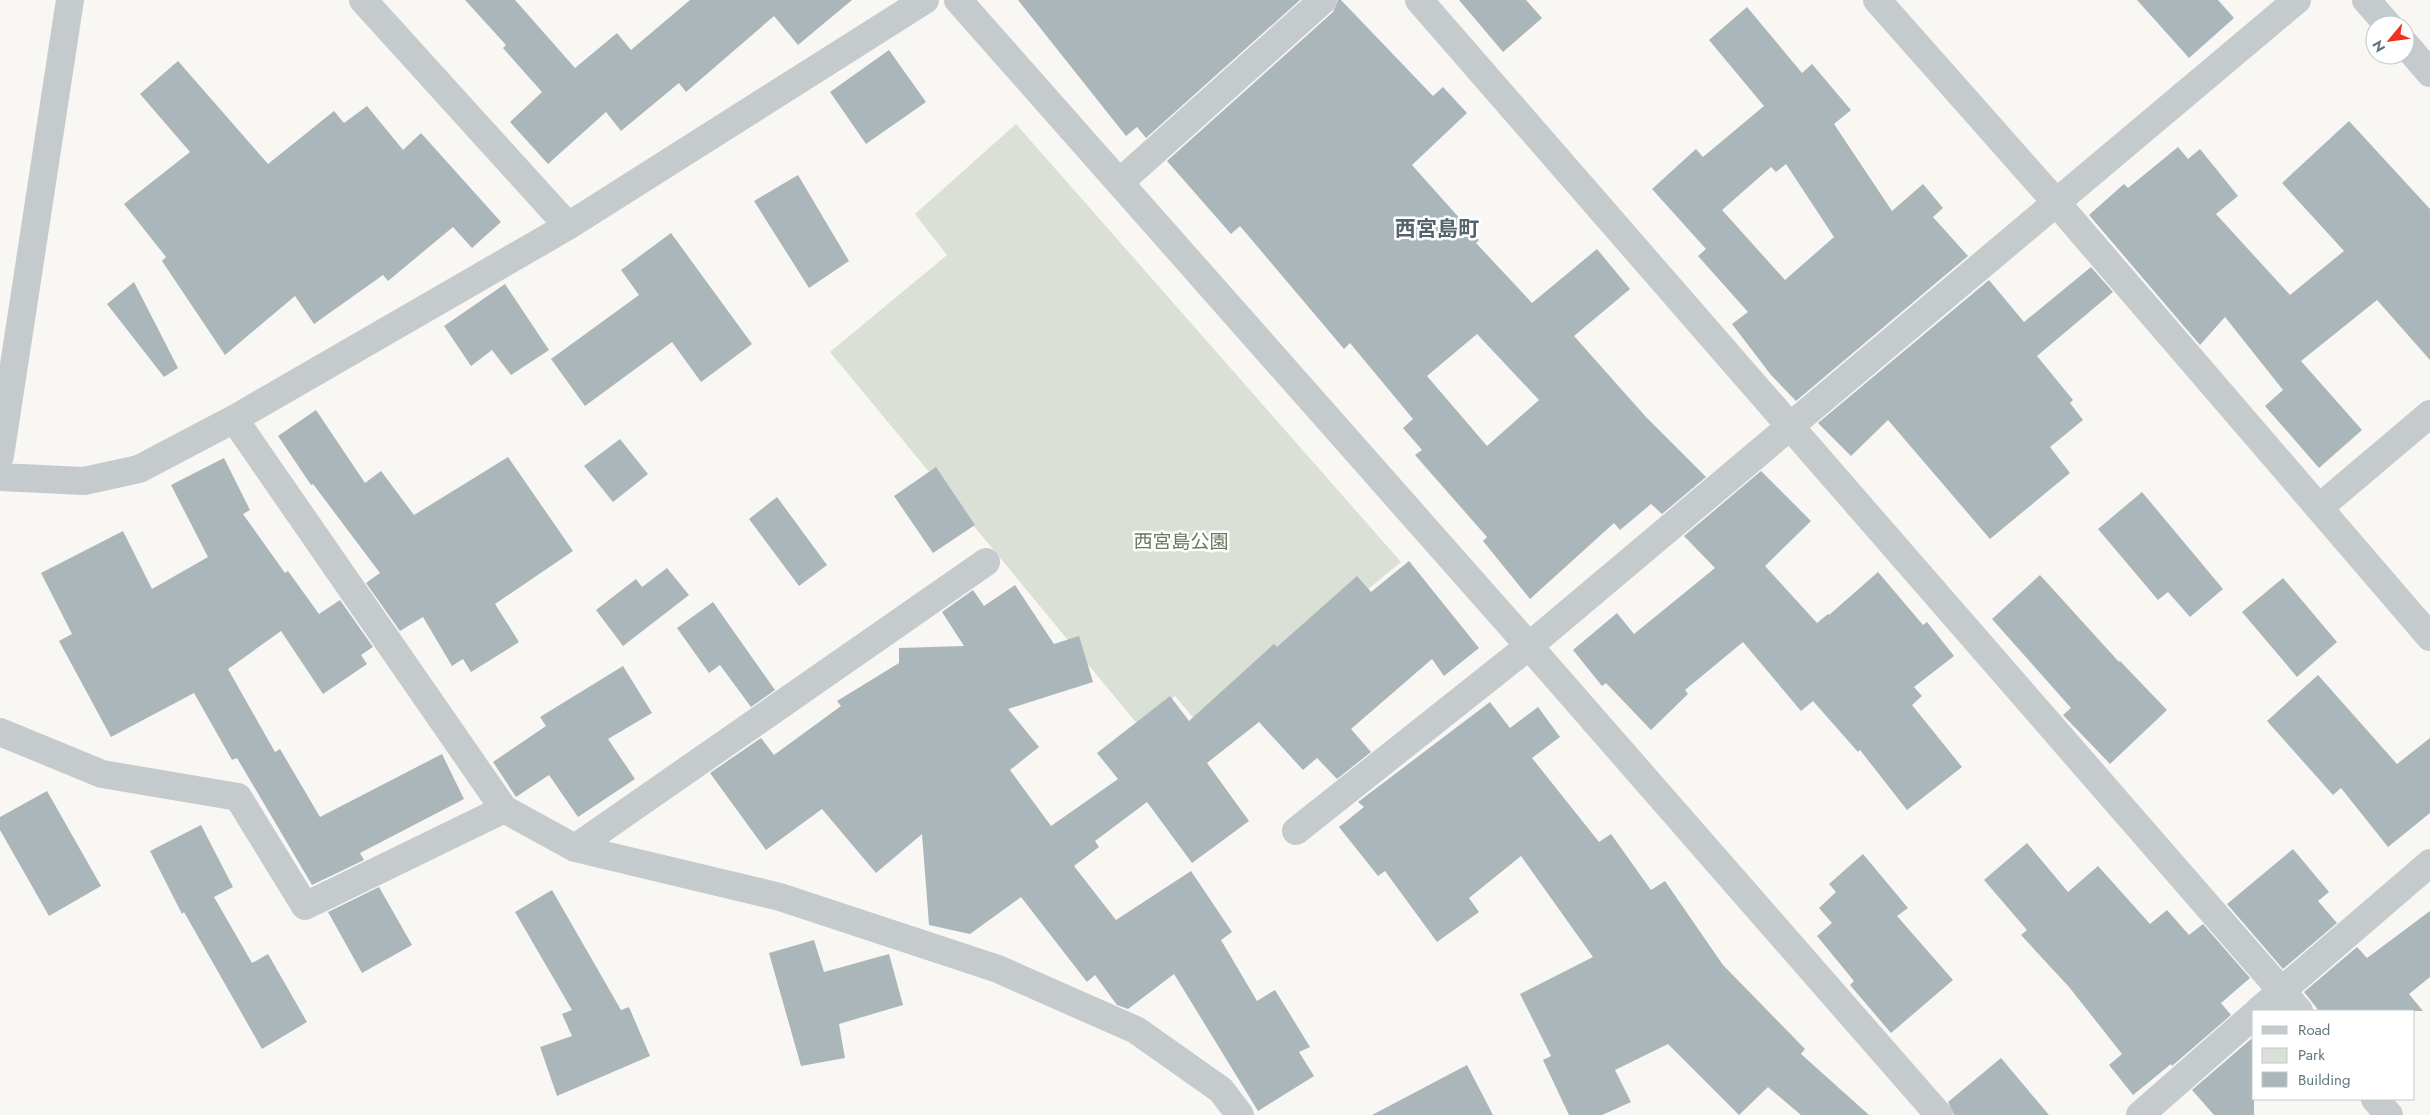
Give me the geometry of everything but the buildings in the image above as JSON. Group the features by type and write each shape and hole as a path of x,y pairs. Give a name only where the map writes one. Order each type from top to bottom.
{"street":[{"path":"0,456 70,0"},
{"path":"363,0 568,226"},
{"path":"0,477 84,481 139,469 234,419 568,226 924,0"},
{"path":"958,0 1529,646 1939,1115"},
{"path":"1120,182 1323,0"},
{"path":"1419,0 2298,1010"},
{"path":"1877,0 2055,201 2430,636"},
{"path":"1296,830 1529,646 2055,201 2297,0"},
{"path":"2366,0 2379,15"},
{"path":"2415,56 2430,73"},
{"path":"2320,507 2430,414"},
{"path":"234,419 504,809 575,848 780,897 998,969 1136,1030 1221,1090 1240,1115"},
{"path":"575,848 986,562"},
{"path":"0,732 102,774 238,797 304,906 504,809"},
{"path":"2259,1010 2430,863"},
{"path":"2140,1115 2252,1017"},
{"path":"2376,1100 2389,1115"}],"green space":[{"name":"西宮島公園","path":"1016,124 1401,562 1201,727 1175,696 1139,726 830,352 947,255 915,214"}],"district":[{"name":"西宮島町","path":"1437,229"}]}
